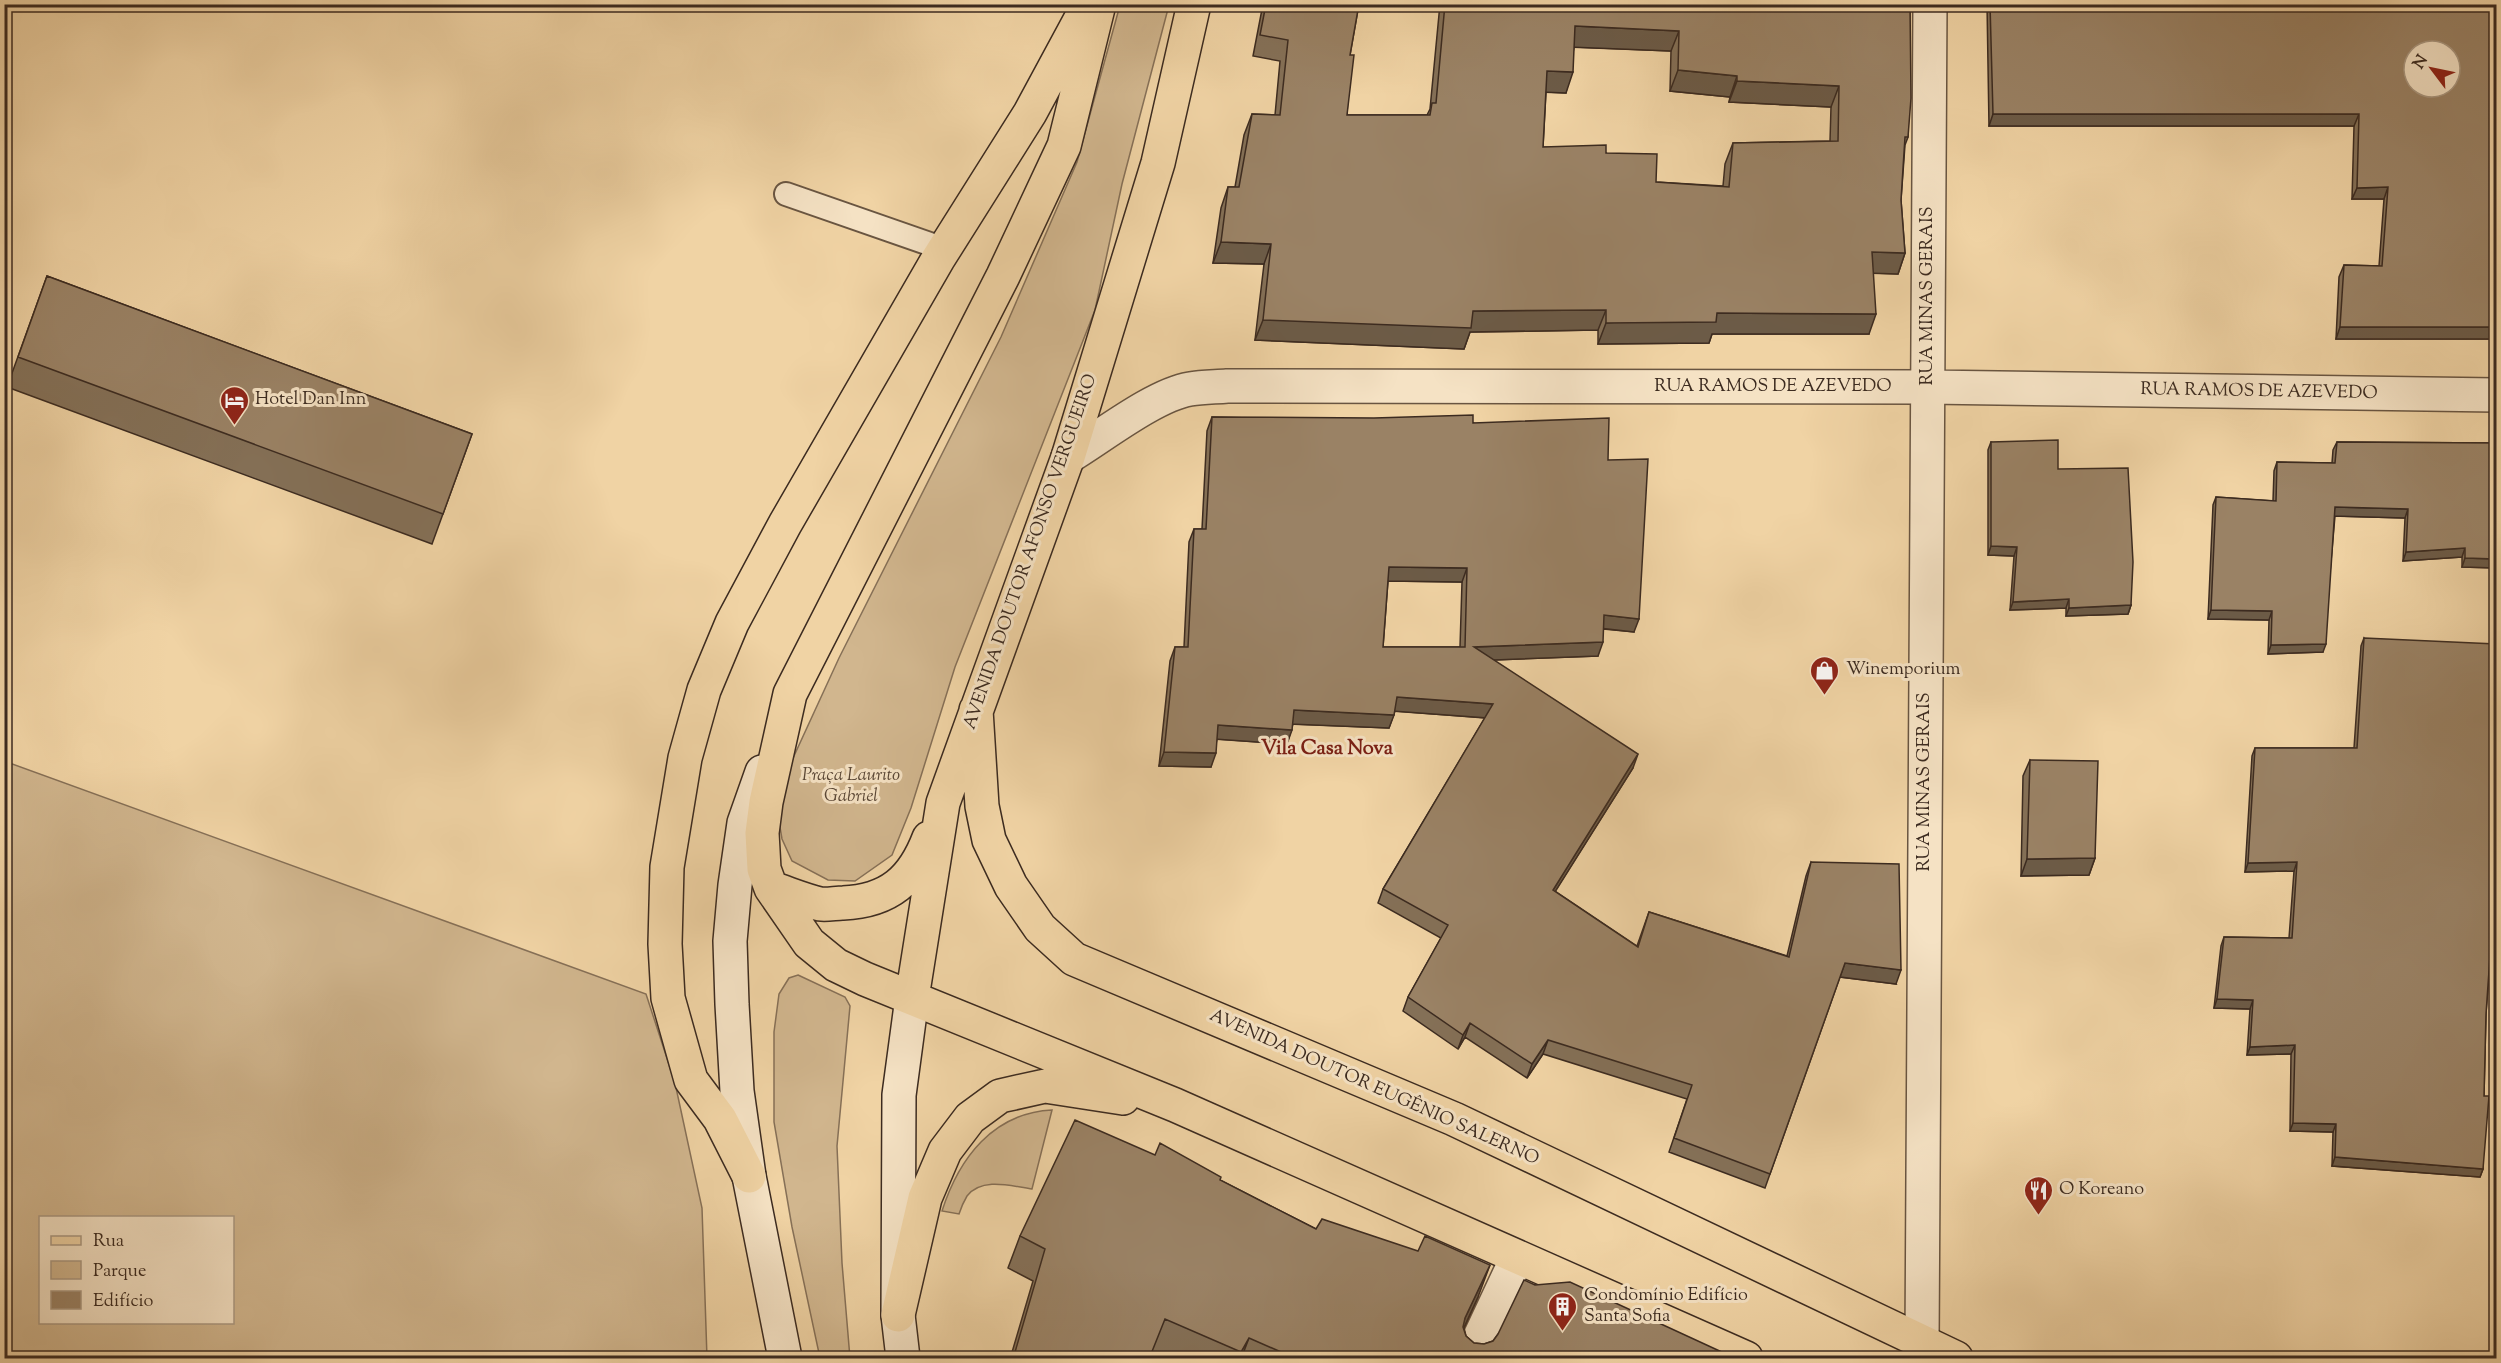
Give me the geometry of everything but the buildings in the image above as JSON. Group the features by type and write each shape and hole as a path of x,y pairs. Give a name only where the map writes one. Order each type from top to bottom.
{"main road":[{"path":"749,1176 720,1119 691,1080 668,998 665,944 667,867 685,758 704,690 732,622 785,524 944,249 1029,113 1089,4"},
{"path":"1099,4 1064,146 1003,276 790,694 766,802 762,833 764,869 771,888 809,943 836,965 865,979 1175,1105 1746,1359"},
{"name":"AVENIDA DOUTOR AFONSO VERGUEIRO","path":"912,998 943,803 1068,457 1158,163 1194,4"},
{"name":"AVENIDA DOUTOR EUGÊNIO SALERNO","path":"976,710 982,806 989,840 1011,886 1040,928 1074,959 1454,1119 1956,1359"},
{"path":"771,888 822,904 858,902 897,888 914,869 923,854 943,803"},
{"path":"898,1315 925,1198 945,1151 970,1118 1000,1096 1045,1086 1175,1105"}],"street":[{"name":"RUA MINAS GERAIS","path":"1922,1343 1930,4"},
{"name":"RUA RAMOS DE AZEVEDO","path":"1068,457 1137,412 1188,389 1227,386 1928,387 2496,395"},
{"path":"784,1359 749,1176 737,1091 730,941 744,823 790,694"},
{"name":"AVENIDA DOUTOR AFONSO VERGUEIRO","path":"903,1359 898,1315 898,1095 912,998"},
{"path":"1470,1359 1517,1258"}],"lane":[{"path":"786,194 944,249"}],"green space":[{"name":"Praça Laurito Gabriel","path":"1120,5 1169,5 1122,184 1095,310 955,667 911,808 892,855 855,881 828,880 792,861 782,839 777,810 788,769 839,658 1001,337 1077,162"},
{"path":"4,761 646,994 675,1083 702,1208 707,1358 5,1358"},
{"path":"798,975 845,997 850,1006 837,1146 842,1263 850,1358 820,1358 792,1227 774,1122 774,1032 779,994 789,978"},
{"path":"1052,1110 1032,1189 997,1184 981,1186 967,1196 959,1214 942,1211 958,1173 981,1142 996,1129 1012,1120 1031,1113"}],"place":[{"name":"Hotel Dan Inn","path":"234,426"},
{"name":"Winemporium","path":"1825,696"},
{"name":"O Koreano","path":"2038,1216"},
{"name":"Condomínio Edifício Santa Sofia","path":"1563,1332"}],"district":[{"name":"Vila Casa Nova","path":"1327,749"}]}
